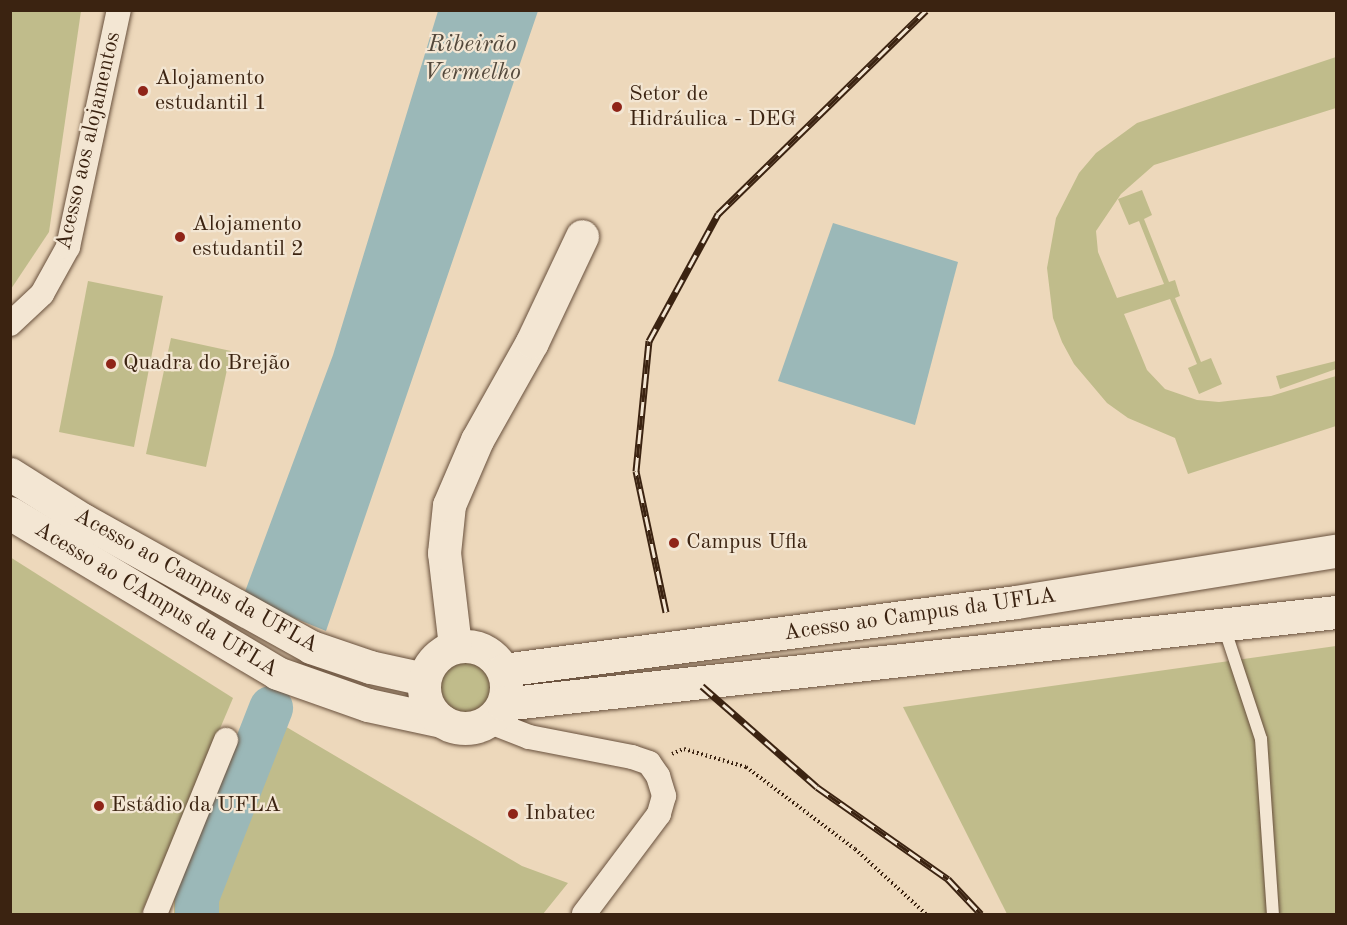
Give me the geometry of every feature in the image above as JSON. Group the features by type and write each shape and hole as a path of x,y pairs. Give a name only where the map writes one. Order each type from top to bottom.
{"street":[{"name":"Acesso aos alojamentos","path":"10,324 42,294 68,247 119,10"},
{"path":"455,646 444,553 449,506 477,440 532,342 582,236"},
{"name":"Acesso ao Campus da UFLA","path":"10,474 225,602 311,647 370,667 424,679"},
{"name":"Acesso ao CAmpus da UFLA","path":"10,513 278,674 368,705 465,728 496,712"},
{"name":"Acesso ao Campus da UFLA","path":"503,670 1016,602 1336,552"},
{"name":"Acesso ao Campus da UFLA","path":"496,712 1336,612"},
{"path":"442,721 427,703 424,679 435,658 455,646 483,649 503,670 506,692 496,712 529,737 606,749 649,763 663,786 659,814 584,915"},
{"path":"155,915 226,740"}],"lane":[{"path":"1223,626 1261,739 1273,915"}],"path":[{"path":"649,763 684,749 746,767 855,849 926,915"}],"shaded area":[{"path":"11,10 81,11 49,232 11,289"},
{"path":"1336,57 1336,108 1154,165 1121,194 1096,231 1098,252 1117,298 1164,284 1139,221 1129,225 1118,199 1142,190 1152,215 1144,219 1169,282 1175,280 1180,296 1175,298 1201,362 1211,358 1222,384 1199,394 1188,368 1197,364 1170,299 1124,314 1147,370 1165,389 1197,400 1219,402 1271,396 1336,376 1336,426 1188,474 1175,438 1128,418 1107,403 1074,364 1062,342 1053,318 1047,268 1056,218 1079,173 1096,153 1137,123"},
{"name":"Quadra do Brejão","path":"88,281 163,296 134,447 59,432"},
{"name":"Quadra do Brejão","path":"171,338 231,351 206,467 146,454"},
{"path":"1336,361 1336,369 1280,389 1276,376"},
{"name":"Estádio da UFLA","path":"10,557 233,698 141,914 11,914"},
{"path":"1336,646 1336,914 1007,914 903,707"},
{"path":"465,651 478,654 490,661 497,673 500,686 497,699 490,711 478,718 465,721 452,718 440,711 433,699 430,686 433,673 440,661 452,654"},
{"path":"266,715 522,866 568,883 543,914 174,914 174,895"}],"water":[{"name":"Ribeirão Vermelho","path":"438,11 538,11 326,631 243,597 333,355"},
{"path":"833,223 958,262 915,425 778,381"}],"waterway":[{"name":"Ribeirão Vermelho","path":"197,914 197,898 271,708"}],"railway":[{"path":"666,612 636,471 649,341 718,214 926,10"},
{"path":"702,686 817,787 948,879 981,914"}],"place":[{"name":"Alojamento estudantil 1","path":"143,91"},
{"name":"Setor de Hidráulica - DEG","path":"617,107"},
{"name":"Alojamento estudantil 2","path":"180,237"},
{"name":"Quadra do Brejão","path":"111,364"},
{"name":"Campus Ufla","path":"674,543"},
{"name":"Estádio da UFLA","path":"99,806"},
{"name":"Inbatec","path":"513,814"}]}
